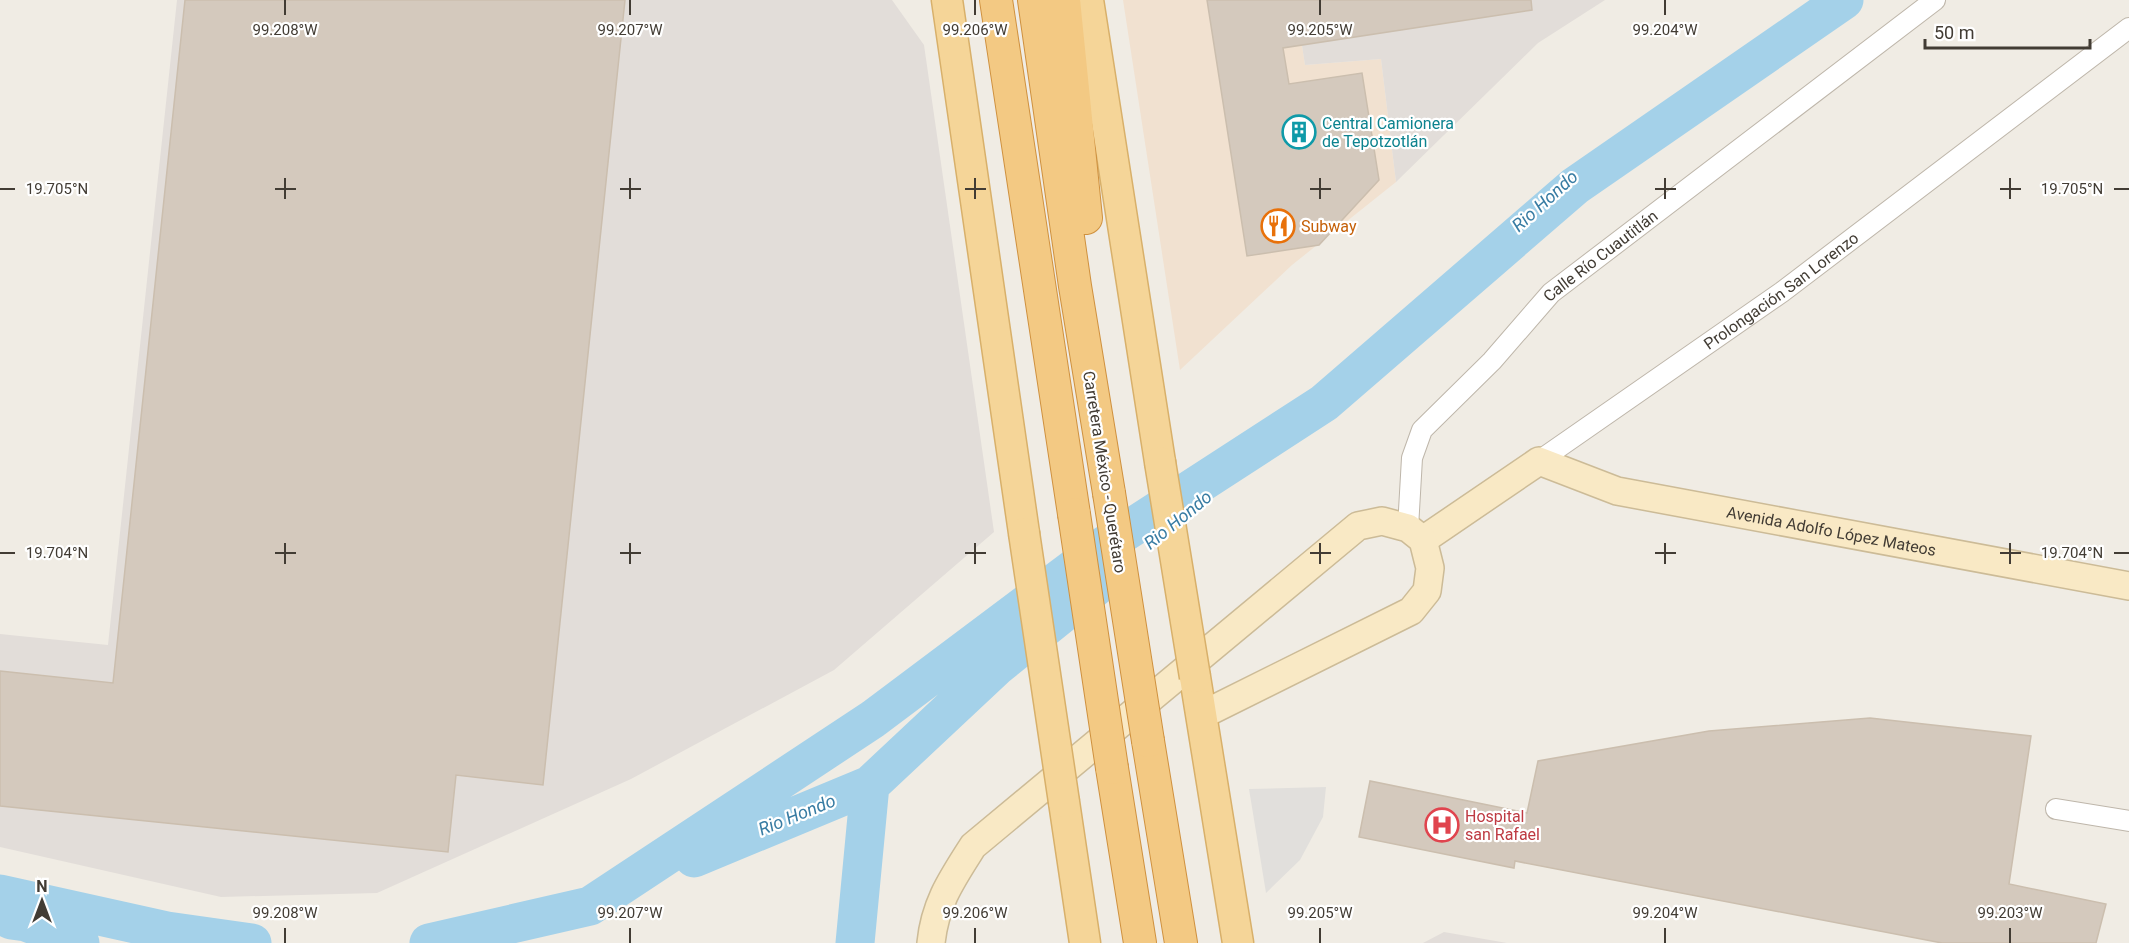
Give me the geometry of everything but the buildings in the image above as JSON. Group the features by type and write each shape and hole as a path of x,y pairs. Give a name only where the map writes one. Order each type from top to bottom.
{"highway":[{"path":"996,0 1140,943"},
{"name":"Carretera México - Querétaro","path":"1034,0 1075,286 1181,943"},
{"path":"1064,0 1088,234 1075,286"}],"main road":[{"path":"947,0 1086,943"},
{"path":"1088,0 1238,943"},
{"name":"Prolongación San Lorenzo","path":"1415,534 1539,461"},
{"name":"Avenida Adolfo López Mateos","path":"1539,461 1617,491 2129,586"},
{"path":"931,943 933,923 946,888 973,846 1358,526 1382,521 1415,534 1430,568 1426,591 1411,611 1202,715"}],"street":[{"name":"Calle Río Cuautitlán","path":"1415,534 1412,458 1422,430 1492,361 1551,293 1935,0"},
{"name":"Prolongación San Lorenzo","path":"1539,461 1782,292 2129,28"},
{"path":"2056,809 2129,821"}],"shaded area":[{"path":"177,0 892,0 924,45 994,532 834,670 631,779 377,893 221,897 0,847 0,634 108,645"},
{"path":"1123,0 1295,0 1305,65 1381,59 1396,182 1292,265 1180,370"},
{"path":"1295,0 1605,0 1538,43 1396,182 1381,59 1305,65"},
{"path":"1326,787 1323,817 1300,860 1266,893 1249,789"},
{"path":"1444,932 1507,943 1423,943"}],"waterway":[{"path":"429,943 590,906 873,719 1105,545 1324,403 1575,186 1844,0"},
{"name":"Rio Hondo","path":"694,858 870,785 997,666 1114,572"},
{"path":"855,943 870,785"},
{"path":"0,894 167,931 252,943"},
{"name":"Rio Hondo","path":"11,920 26,922 80,943"}],"place":[{"name":"Central Camionera de Tepotzotlán","path":"1299,132"},
{"name":"Subway","path":"1278,226"},
{"name":"Hospital san Rafael","path":"1442,825"}]}
